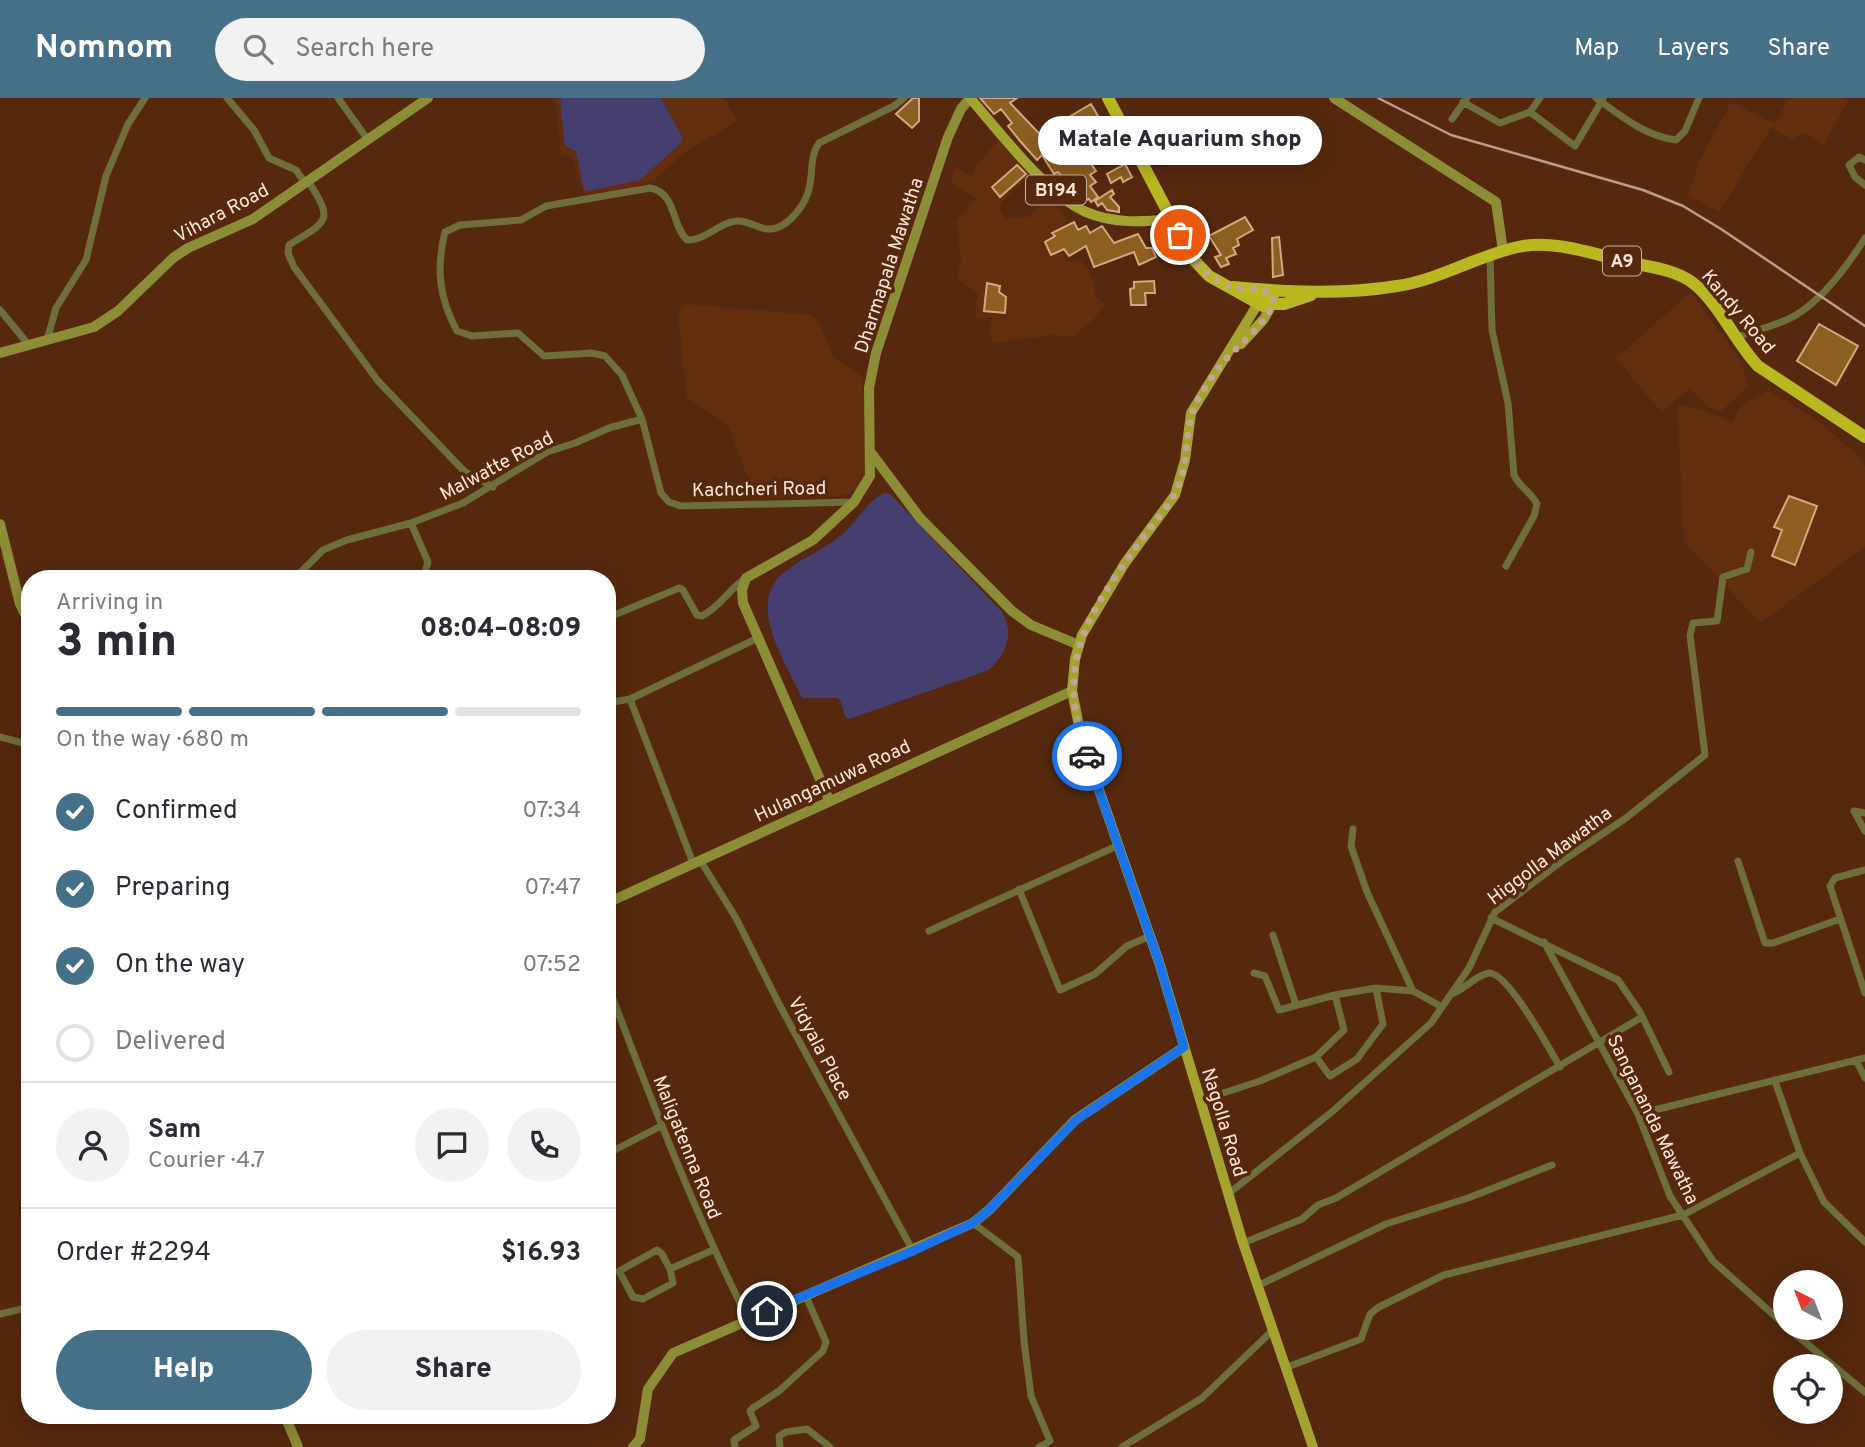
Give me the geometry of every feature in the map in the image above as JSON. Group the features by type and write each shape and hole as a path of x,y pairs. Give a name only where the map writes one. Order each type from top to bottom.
{"highway":[{"name":"A9","path":"1108,98 1172,219"},
{"name":"Kandy Road","path":"1172,219 1197,265 1209,276 1266,303 1284,304 1321,291"},
{"name":"Kandy Road","path":"1233,287 1268,291 1321,291 1398,286 1529,245 1556,246 1678,275 1699,288 1758,366 1864,440"},
{"path":"1266,303 1261,294 1268,291"}],"main road":[{"name":"B194","path":"970,98 1030,165 1074,206 1102,218 1122,221 1172,219"},
{"name":"Nagolla Road","path":"1266,303 1222,363 1191,413 1185,460 1175,495 1110,585 1079,645 1072,691 1082,741 1150,936 1257,1286 1313,1447"}],"street":[{"path":"47,340 56,308 86,260 106,176 128,124 145,98"},
{"path":"227,98 254,130 269,158 296,170 324,206 325,217 318,226 289,245 288,253 294,267 378,381 464,471 493,487"},
{"path":"338,98 368,140"},
{"name":"Vihara Road","path":"28,344 94,327 118,311 173,258 188,248 253,219 428,98"},
{"path":"642,419 622,375 605,356 592,353 544,356 517,333 472,336 457,331 445,309 440,282 439,256 445,232 460,225 521,220 546,206 650,188 660,190 665,196 673,208 681,234 687,240 700,240 733,221 741,220 767,229 779,228 789,221 807,195 812,153 819,142 894,106 904,98"},
{"name":"Dharmapala Mawatha","path":"746,578 813,540 854,502 870,476 869,388 876,353 948,138 961,108 970,98"},
{"path":"1334,98 1496,202 1497,253 1492,330 1508,402 1514,475 1519,486 1532,494 1537,504 1534,516 1506,566"},
{"path":"1452,119 1465,100 1500,122 1530,112 1540,98"},
{"path":"1530,112 1575,146 1601,99 1641,130 1659,138 1676,140 1685,131 1699,98"},
{"path":"1144,163 1220,121"},
{"path":"1865,160 1859,157 1849,166 1855,177 1865,185"},
{"path":"1735,338 1787,319 1801,311 1844,270 1865,238"},
{"path":"0,310 28,344 0,353"},
{"name":"Malwatte Road","path":"303,570 323,550 347,540 411,523 463,503 547,452 609,428 642,419"},
{"name":"Kachcheri Road","path":"642,419 657,485 669,502 681,506 854,502"},
{"path":"869,450 920,518 1012,611 1031,625 1079,645"},
{"path":"411,523 428,562 426,570"},
{"path":"0,526 21,606"},
{"name":"Higgolla Mawatha","path":"1228,1194 1333,1111 1431,1023 1469,968 1491,918 1562,861 1626,818 1705,755 1690,635 1693,622 1717,621 1723,577 1747,569 1751,552"},
{"path":"616,614 679,588 697,615 702,616 719,607 731,588 746,578"},
{"path":"746,578 742,590 743,603 829,800"},
{"path":"616,701 630,699 758,638"},
{"name":"Hulangamuwa Road","path":"616,899 1072,691"},
{"name":"Vidyala Place","path":"630,699 697,862 736,918 779,1004 913,1251"},
{"path":"0,737 21,743"},
{"path":"1865,813 1854,811 1865,831"},
{"path":"1353,829 1351,846 1367,892 1413,991"},
{"path":"929,931 1119,845"},
{"path":"1738,861 1765,943 1773,943 1840,919"},
{"path":"1865,870 1835,877 1830,886 1865,993"},
{"path":"1019,889 1060,990 1095,974 1127,946 1150,936"},
{"path":"1491,918 1618,980 1642,1017 1669,1072"},
{"path":"1273,935 1296,1005"},
{"name":"Sangananda Mawatha","path":"1544,942 1638,1114 1670,1196 1713,1261 1773,1315"},
{"path":"1254,973 1265,976 1279,1010 1335,995 1376,989 1413,991 1442,1007"},
{"path":"1450,994 1461,991 1489,973 1500,976 1516,996 1560,1067"},
{"path":"1316,1058 1330,1076 1357,1059 1383,1024 1376,989"},
{"path":"1199,1101 1316,1058 1343,1030 1335,995"},
{"name":"Maligatenna Road","path":"616,1007 661,1126 713,1250 748,1319"},
{"path":"1243,1242 1302,1219 1318,1205 1336,1198 1642,1017"},
{"path":"633,1447 639,1439 648,1389 673,1353 973,1223 989,1210 1076,1120 1184,1047"},
{"path":"1638,1114 1861,1059 1865,1078"},
{"path":"1775,1081 1800,1153 1824,1202 1865,1242"},
{"path":"616,1149 661,1126"},
{"path":"1285,1368 1361,1339 1370,1314 1379,1307 1444,1275 1683,1215 1800,1153"},
{"path":"1257,1286 1386,1224 1468,1198 1552,1164"},
{"path":"973,1223 1018,1257 1031,1396 1050,1441 1039,1447"},
{"path":"657,1250 670,1269 674,1281 670,1286 637,1300 619,1271 657,1250"},
{"path":"670,1269 713,1250"},
{"path":"735,1447 734,1440 756,1426 750,1411 779,1391 823,1351 826,1342 806,1294"},
{"path":"0,1314 21,1309"},
{"path":"1122,1447 1202,1398 1272,1331"},
{"name":"Sangananda Mawatha","path":"1803,1340 1865,1392"},
{"path":"288,1424 298,1447"},
{"path":"780,1447 779,1436 786,1432 807,1429 830,1447"}],"shaded area":[{"path":"555,98 560,98 564,141 566,146 576,152 584,190 683,138 661,98 723,98 738,121 682,154 655,180 626,190 587,194 584,193 571,155 561,156"},
{"path":"560,98 661,98 683,138 682,142 640,180 584,190 576,152 566,146 564,141"},
{"path":"1789,98 1842,98 1848,101 1824,145 1804,132 1792,139 1771,128 1719,212 1688,195 1699,162 1731,102 1775,124"},
{"path":"1001,137 1032,172 1001,203 1000,211 1005,218 1028,217 1050,198 1068,221 1052,233 1054,241 1068,261 1080,260 1094,283 1096,297 1104,304 1095,318 1074,336 1051,335 992,343 989,328 992,317 975,319 978,294 957,278 961,260 956,220 976,199 951,183 954,172 956,168 972,176 977,165"},
{"path":"1691,292 1739,359 1749,386 1720,412 1706,405 1690,389 1661,412 1616,358"},
{"path":"683,304 812,315 818,320 833,356 861,376 863,382 869,471 862,486 846,495 760,499 755,496 728,425 688,399 678,311"},
{"path":"1769,391 1819,421 1860,458 1865,467 1865,547 1760,623 1684,541 1677,405 1704,411 1732,422 1744,403"},
{"path":"885,493 890,494 1002,612 1008,628 1007,643 989,670 849,719 837,698 802,698 773,636 768,603 772,588 781,575 839,537 872,501"}],"building":[{"path":"913,98 919,98 919,121 912,128 896,114"},
{"path":"980,98 1017,98 1010,103 1052,147 1071,136 1062,121 1091,104 1105,128 1069,149 1077,162 1111,142 1116,151 1092,165 1096,171 1090,175 1096,182 1090,186 1098,197 1091,202 1080,192 1073,195 1058,172 1054,174 1042,155 1037,160 1020,141 1008,126 1012,123 1001,109 994,114"},
{"path":"1125,164 1132,177 1123,182 1121,177 1111,183 1107,174"},
{"path":"1017,165 1026,174 1000,197 992,187"},
{"path":"1112,190 1114,194 1110,197 1119,207 1119,212 1107,210 1102,203 1098,206 1095,201"},
{"path":"1245,217 1253,230 1237,239 1239,245 1233,248 1236,254 1226,258 1229,264 1221,267 1215,257 1221,255 1209,236"},
{"path":"1074,222 1078,230 1086,226 1090,233 1102,226 1114,243 1138,234 1146,248 1152,248 1156,257 1139,265 1134,252 1094,267 1086,246 1069,256 1064,249 1051,255 1045,242 1055,236 1052,233"},
{"path":"1279,237 1283,275 1273,277 1272,238"},
{"path":"1154,281 1155,293 1145,293 1146,305 1131,305 1130,289 1134,288 1134,282"},
{"path":"987,283 1000,286 999,292 1006,297 1005,313 984,311"},
{"path":"1819,324 1858,346 1836,385 1797,361"},
{"path":"1789,496 1817,506 1795,565 1772,556 1782,530 1774,527"}],"railway":[{"path":"1378,98 1451,135 1643,190 1683,206 1865,326"}],"way so far":[{"path":"1087,756 1073,707 1072,691 1072,672 1082,635 1125,563 1175,495 1182,478 1191,413 1199,397 1222,363 1271,310 1275,298 1262,289 1233,287 1209,276 1192,258 1180,235"}],"place":[{"name":"Matale Aquarium shop","path":"1180,235"}],"route":[{"path":"767,1311 913,1251 973,1223 989,1210 1076,1120 1184,1047 1159,962 1087,756"}]}
